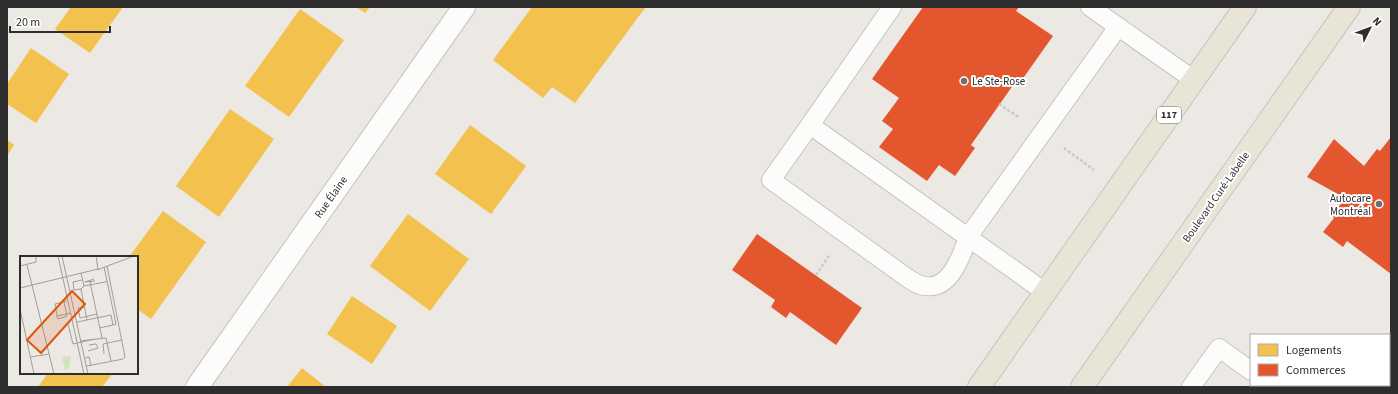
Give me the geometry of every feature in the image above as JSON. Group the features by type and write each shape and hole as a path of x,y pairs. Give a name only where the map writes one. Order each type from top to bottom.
{"main road":[{"name":"117","path":"979,387 1245,7"},
{"name":"Boulevard Curé-Labelle","path":"1082,387 1349,7"}],"street":[{"name":"Rue Élaine","path":"197,387 464,7"}],"lane":[{"path":"892,7 771,180 900,273 917,284 926,287 936,285 946,278 959,262 968,238 1118,26"},
{"path":"1090,7 1194,80"},
{"path":"810,125 1045,292"},
{"path":"1191,387 1219,348 1250,370"}],"path":[{"path":"999,104 1026,121"},
{"path":"1063,148 1094,170"},
{"path":"816,275 831,252"}],"building: Logements":[{"path":"71,7 123,7 90,53 55,29"},
{"path":"356,7 370,7 365,13"},
{"path":"532,7 645,8 575,103 552,87 543,98 493,60"},
{"path":"300,9 344,40 289,117 245,86"},
{"path":"31,48 69,74 36,123 7,104 7,84"},
{"path":"230,109 274,139 219,217 176,186"},
{"path":"470,125 526,166 491,214 435,174"},
{"path":"7,140 14,145 7,156"},
{"path":"163,211 206,242 151,319 138,310 138,256 130,256"},
{"path":"408,214 469,259 430,311 370,266"},
{"path":"352,296 397,326 372,364 327,334"},
{"path":"302,368 326,387 287,387"},
{"path":"47,374 112,374 102,387 38,387"}],"building: Commerces":[{"path":"923,7 1019,7 1016,11 1053,36 1019,84 1016,81 971,145 975,148 955,176 939,165 927,181 879,147 893,129 882,121 899,98 872,79"},
{"path":"1391,137 1391,274 1347,241 1343,247 1323,232 1334,218 1332,216 1345,198 1307,177 1334,139 1364,166 1377,149 1380,151"},
{"path":"757,234 862,308 836,345 790,312 786,318 771,307 775,300 732,270"}],"place":[{"name":"Le Ste-Rose","path":"964,81"},
{"name":"Autocare Montréal","path":"1379,204"}]}
